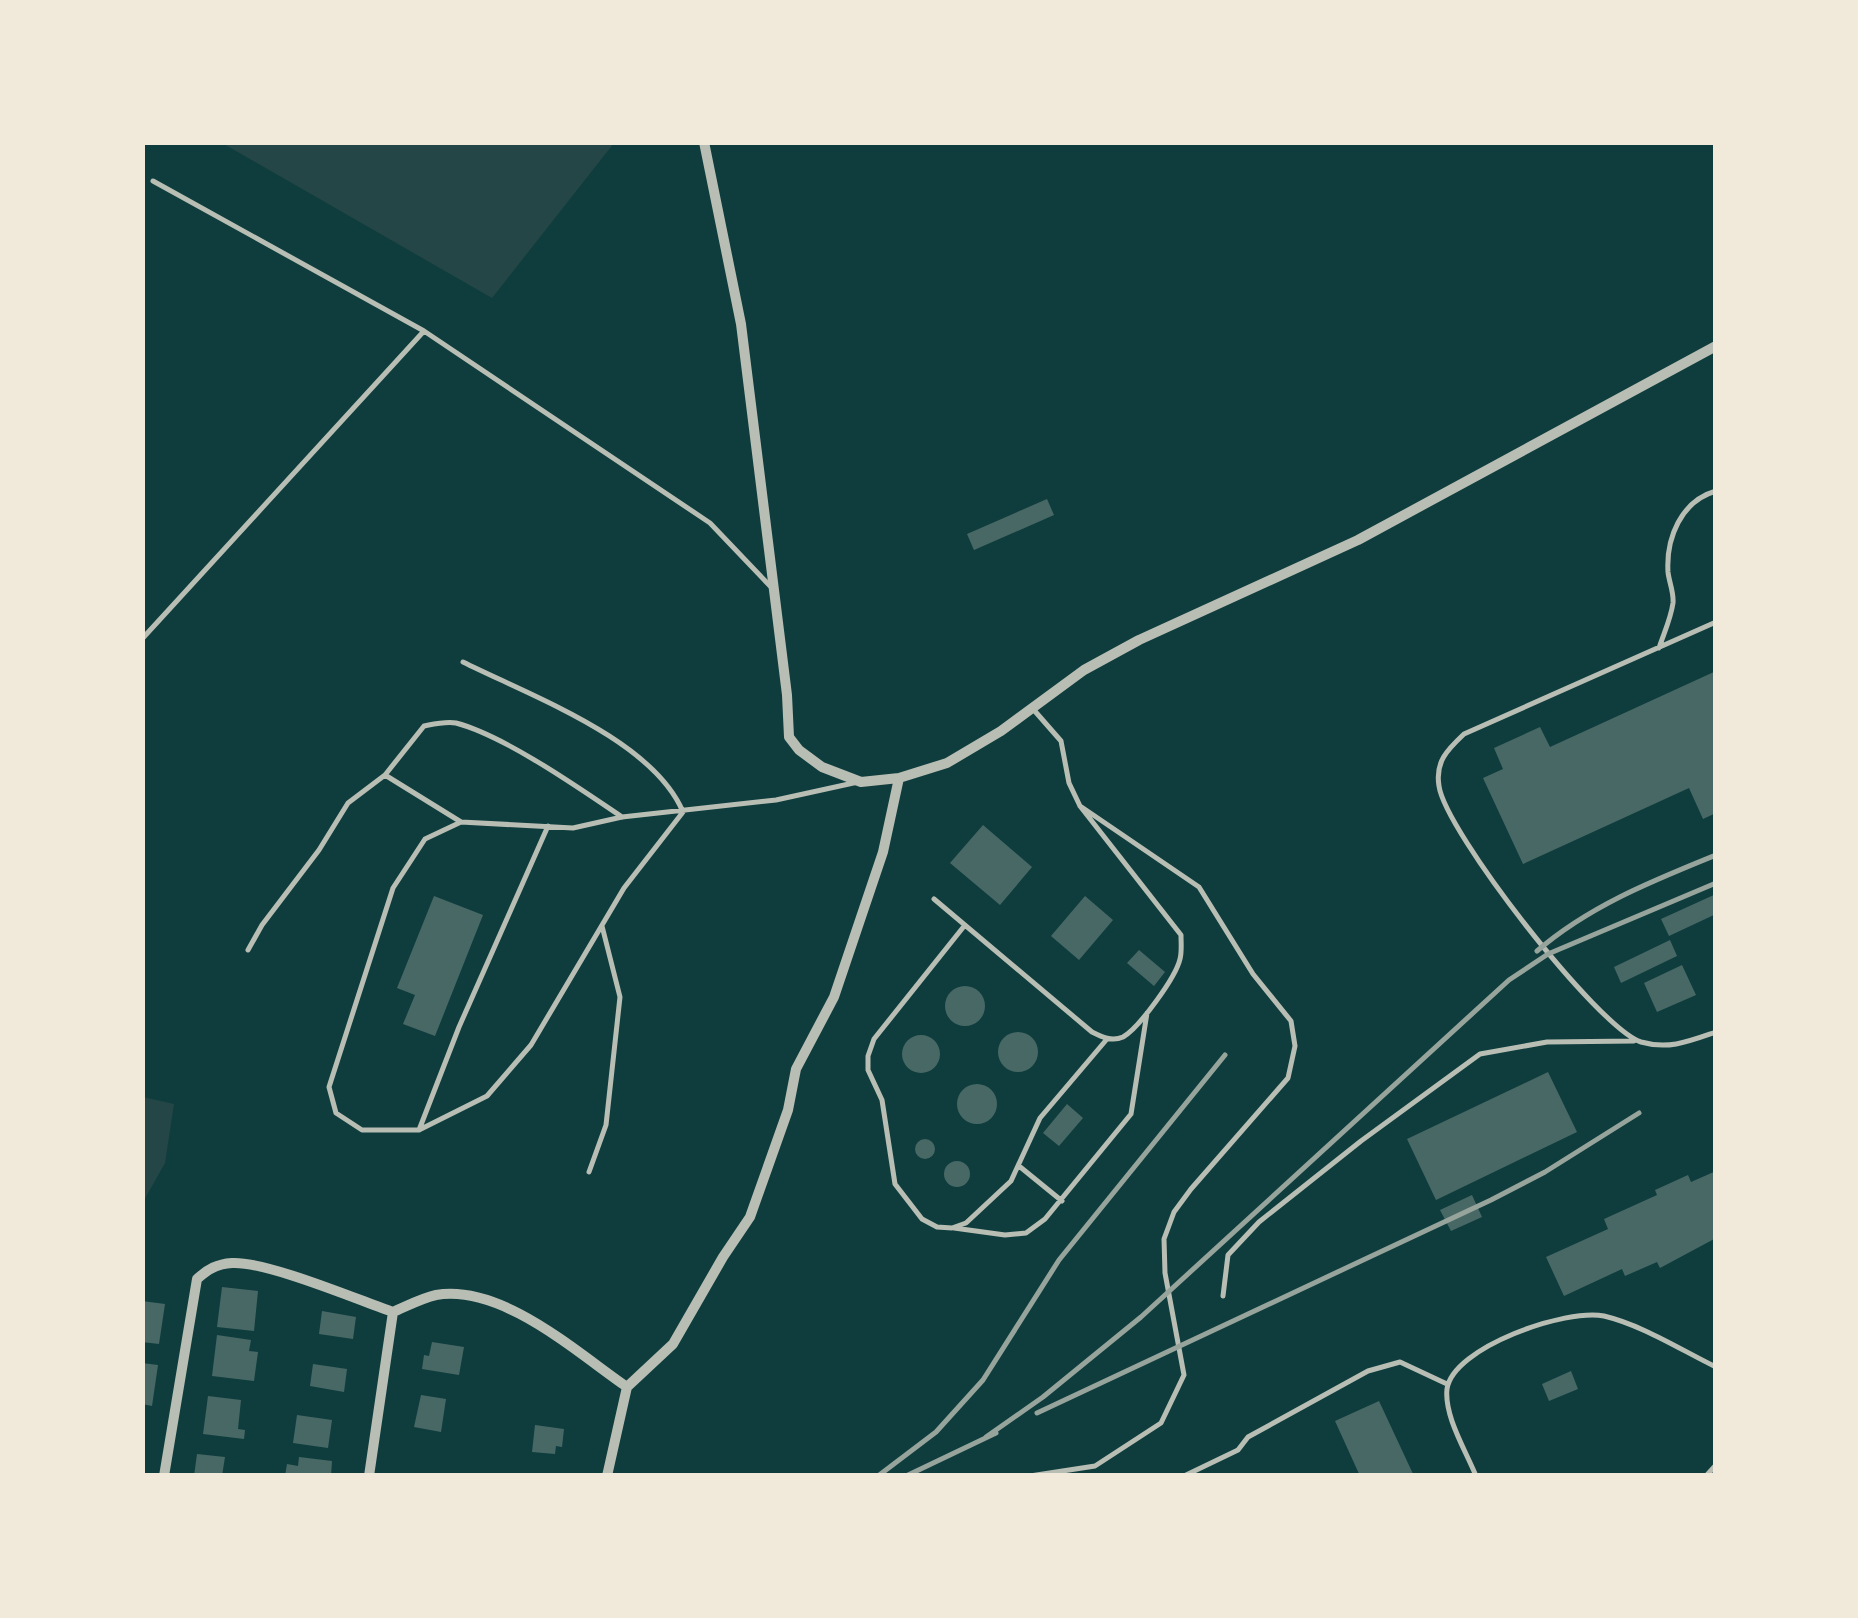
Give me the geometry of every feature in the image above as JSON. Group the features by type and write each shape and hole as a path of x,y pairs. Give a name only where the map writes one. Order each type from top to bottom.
{"street":[{"path":"704,142 741,324 788,696 789,737 822,767 861,782 900,778 947,763 1002,731 1084,670 1139,640 1358,540 1716,346"},
{"path":"606,1476 627,1387 673,1344 750,1217 788,1110 796,1069 834,998 883,852 900,778"},
{"path":"164,1476 196,1279 210,1267 235,1262 271,1270 393,1312 432,1296 478,1298 519,1312 627,1387"},
{"path":"369,1476 393,1312"}],"lane":[{"path":"153,181 424,331 710,523 774,590"},
{"path":"142,639 424,331"},
{"path":"1659,648 1674,599 1668,574 1673,530 1686,508 1716,491"},
{"path":"1638,1041 1613,1024 1578,989 1520,917 1446,808 1438,775 1443,754 1464,734 1716,622"},
{"path":"463,662 635,752 674,791 683,812"},
{"path":"934,899 1092,1032 1107,1039 1121,1038 1174,974 1180,960 1181,935 1080,806 1069,783 1061,740 1031,706"},
{"path":"248,950 348,803 385,775 424,726 452,722 486,735 572,783 622,818"},
{"path":"385,775 461,822"},
{"path":"683,812 624,888 530,1045 486,1096 419,1130 362,1130 336,1113 328,1087 393,888 425,839 461,822 573,828 622,818 776,800 861,782"},
{"path":"1030,1476 1095,1466 1160,1423 1184,1375 1165,1273 1164,1239 1174,1212 1288,1078 1295,1046 1291,1021 1253,974 1199,887 1080,806"},
{"path":"419,1130 459,1027 548,826"},
{"path":"964,925 874,1039 868,1056 868,1070 882,1100 894,1184 922,1219 936,1226 1005,1235 1026,1232 1045,1219 1131,1114 1148,1010"},
{"path":"589,1172 606,1126 620,997 602,926"},
{"path":"1222,1296 1228,1255 1259,1222 1480,1054 1547,1042 1638,1041 1663,1046 1716,1032"},
{"path":"952,1228 966,1224 1011,1181 1040,1118 1107,1039"},
{"path":"1019,1166 1062,1200"},
{"path":"1476,1476 1446,1401 1448,1384 1460,1367 1482,1350 1533,1326 1576,1314 1605,1316 1716,1367"},
{"path":"1184,1476 1238,1450 1248,1437 1368,1371 1400,1362 1448,1384"},
{"path":"1706,1476 1716,1465"}],"shaded area":[{"path":"614,142 492,298 222,143"},
{"path":"143,1097 174,1104 165,1163 143,1202"}],"building":[{"path":"1047,499 1054,515 974,550 967,534"},
{"path":"1716,671 1716,813 1703,819 1689,788 1523,864 1483,778 1503,769 1494,748 1540,727 1550,747"},
{"path":"983,825 1032,867 1000,905 950,863"},
{"path":"1716,894 1716,914 1669,936 1661,919"},
{"path":"434,896 483,915 435,1036 403,1024 415,995 397,988"},
{"path":"1085,896 1113,920 1079,960 1051,936"},
{"path":"1670,940 1677,956 1621,983 1614,967"},
{"path":"1139,950 1165,972 1154,986 1127,963"},
{"path":"1682,965 1696,995 1657,1012 1644,983"},
{"path":"965,986 979,992 985,1006 979,1020 965,1026 951,1020 945,1006 951,992"},
{"path":"1018,1032 1032,1038 1038,1052 1032,1066 1018,1072 1004,1066 998,1052 1004,1038"},
{"path":"921,1035 934,1041 940,1054 934,1067 921,1073 908,1067 902,1054 908,1041"},
{"path":"1548,1072 1577,1132 1436,1200 1407,1139"},
{"path":"977,1084 991,1090 997,1104 991,1118 977,1124 963,1118 957,1104 963,1090"},
{"path":"1067,1104 1083,1118 1059,1146 1043,1133"},
{"path":"925,1139 935,1149 925,1159 915,1149"},
{"path":"957,1161 966,1165 970,1174 966,1183 957,1187 948,1183 944,1174 948,1165"},
{"path":"1716,1171 1716,1238 1660,1268 1657,1262 1625,1276 1622,1269 1564,1296 1546,1257 1608,1229 1604,1219 1657,1195 1655,1190 1688,1175 1691,1182"},
{"path":"1472,1195 1482,1217 1451,1231 1440,1210"},
{"path":"222,1287 258,1291 254,1331 217,1327"},
{"path":"142,1301 165,1304 159,1344 142,1342"},
{"path":"322,1311 356,1317 353,1339 319,1334"},
{"path":"217,1335 251,1340 249,1351 258,1352 254,1381 212,1376"},
{"path":"432,1342 464,1347 459,1375 422,1369"},
{"path":"142,1363 158,1365 152,1406 142,1404"},
{"path":"313,1364 347,1369 344,1392 310,1386"},
{"path":"1571,1371 1578,1389 1549,1401 1542,1384"},
{"path":"421,1395 446,1399 441,1432 414,1427"},
{"path":"208,1396 241,1400 238,1429 245,1430 244,1439 203,1434"},
{"path":"1379,1401 1414,1476 1360,1476 1335,1421"},
{"path":"297,1415 332,1420 328,1448 293,1443"},
{"path":"535,1425 564,1429 562,1447 556,1446 555,1454 532,1452"},
{"path":"197,1454 225,1457 222,1476 194,1476"},
{"path":"299,1457 332,1461 331,1476 285,1476 287,1464 298,1466"}],"railway":[{"path":"1537,951 1600,908 1716,855"},
{"path":"986,1437 1043,1397 1141,1317 1509,980 1548,954 1716,883"},
{"path":"878,1476 936,1432 983,1380 1059,1260 1225,1055"},
{"path":"1037,1413 1491,1200 1545,1172 1639,1113"},
{"path":"906,1476 996,1433"}]}
